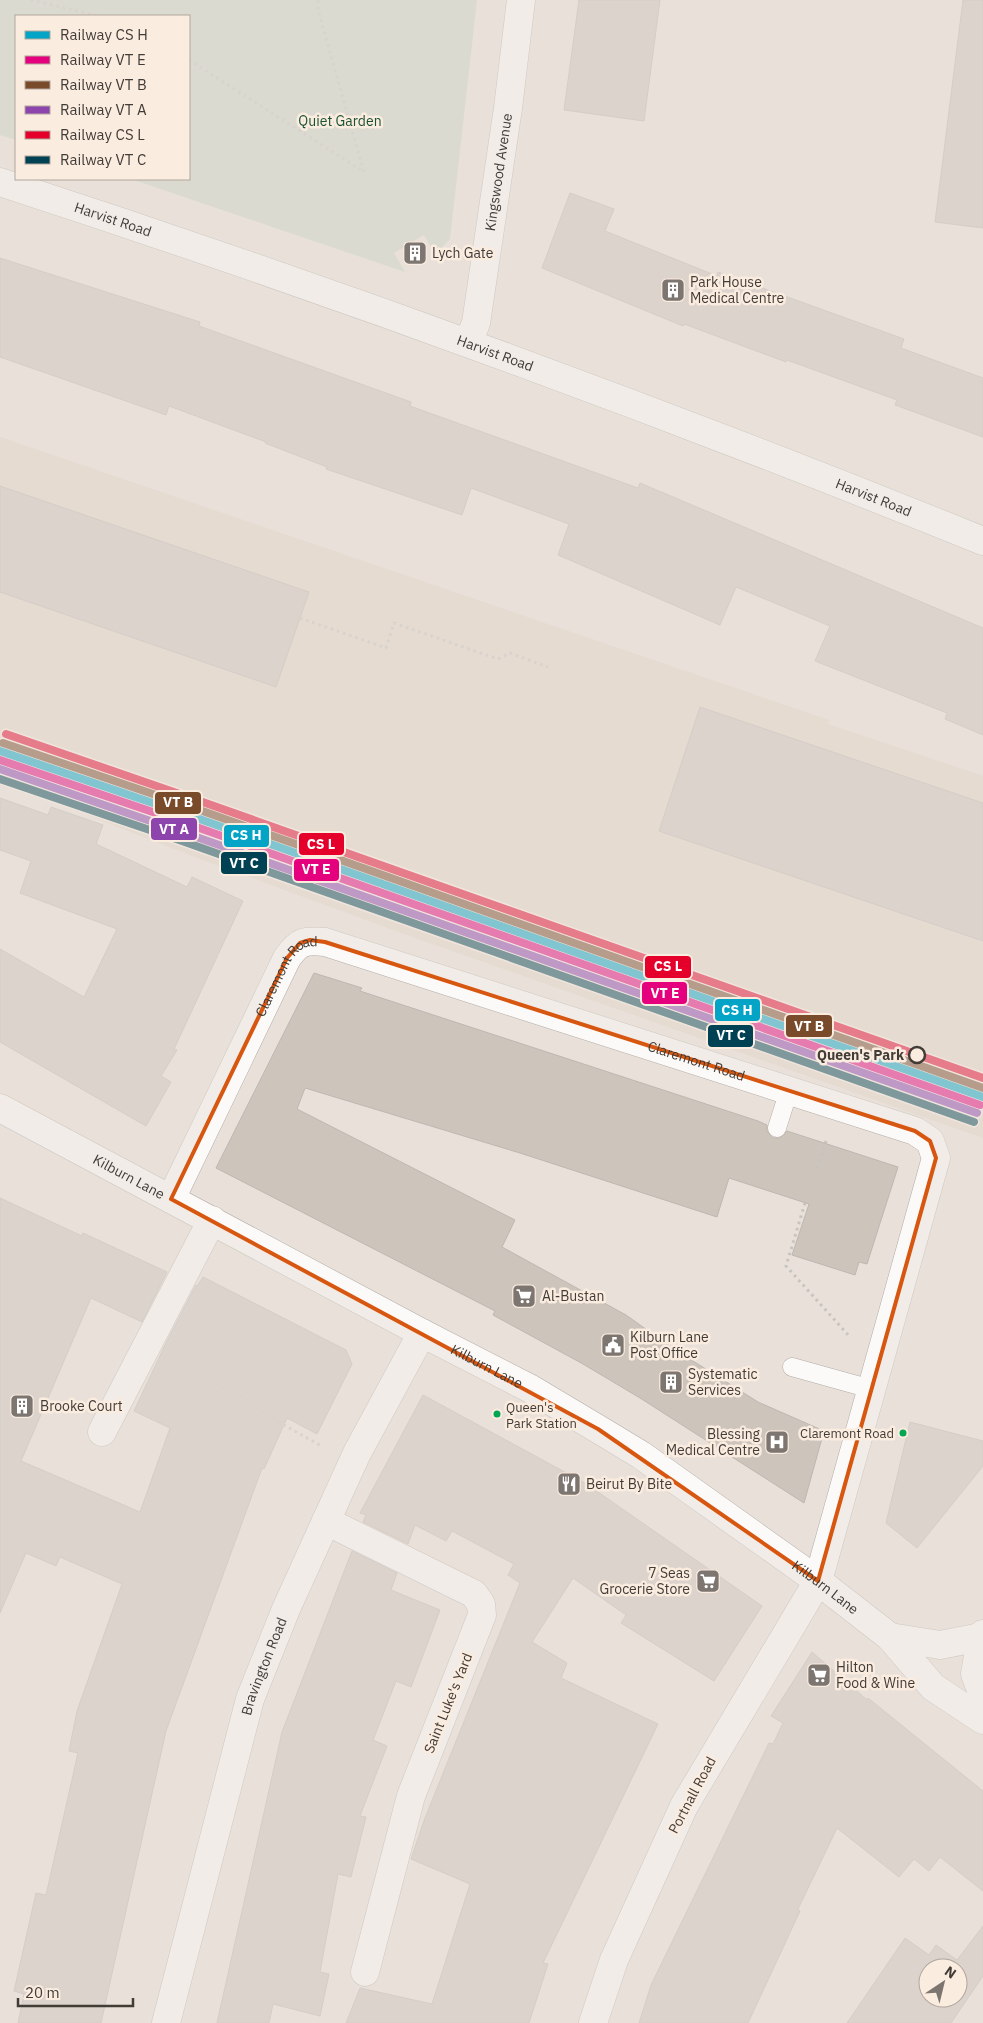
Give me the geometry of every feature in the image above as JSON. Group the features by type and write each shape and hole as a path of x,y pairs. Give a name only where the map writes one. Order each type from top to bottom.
{"street":[{"name":"Kingswood Avenue","path":"468,343 476,322 508,108 521,0"},
{"name":"Harvist Road","path":"0,182 121,222 468,343 790,463 983,540"},
{"name":"Claremont Road","path":"171,1199 287,958 300,943 310,940 325,942 915,1131 930,1141 936,1158 818,1580"},
{"name":"Kilburn Lane","path":"0,1108 531,1389 598,1428 641,1455 818,1580 890,1637 932,1687 983,1720"},
{"path":"102,1432 212,1220"},
{"name":"Bravington Road","path":"166,2023 250,1698 286,1609 352,1463 422,1333"},
{"name":"Saint Luke's Yard","path":"326,1521 474,1594 481,1604 482,1615 411,1796 365,1972"},
{"name":"Portnall Road","path":"593,2023 614,1960 684,1806 818,1580"},
{"path":"890,1637 940,1645 982,1635 975,1674 983,1695"}],"lane":[{"path":"777,1128 789,1090"},
{"path":"792,1367 874,1378"}],"path":[{"path":"32,0 95,15"},
{"path":"190,61 364,172 318,10 318,0"},
{"path":"300,618 386,648 394,624 498,658 510,653 548,666"},
{"path":"805,1203 786,1266 874,1378"},
{"path":"205,1379 243,1397 277,1421 352,1463"}],"highlighted area":[{"path":"310,940 325,942 915,1131 930,1141 936,1158 818,1581 598,1429 171,1199 287,958 300,943"}],"shaded area":[{"path":"0,437 829,720 828,724 983,776 983,1138 407,935 200,859 75,810 0,784"}],"green space":[{"name":"Quiet Garden","path":"0,0 477,0 450,239 435,254 424,235 394,253 405,272 134,180 190,180 190,15 15,15 15,140 0,135"}],"building":[{"path":"579,0 660,0 644,121 564,110"},
{"path":"963,0 983,0 983,228 935,222"},
{"path":"570,193 614,209 605,231 717,276 718,272 904,339 901,348 983,378 983,437 895,405 897,400 787,360 786,362 684,324 683,326 542,268"},
{"path":"0,258 200,322 199,326 411,402 410,406 638,488 640,483 983,628 983,735 945,719 947,713 815,661 830,626 736,587 720,625 558,555 569,524 471,488 462,515 326,469 327,467 266,442 169,406 166,415 0,357"},
{"path":"0,486 309,592 276,687 0,592"},
{"path":"700,707 983,803 983,941 659,831"},
{"path":"0,798 48,815 51,807 103,825 96,844 187,887 192,877 243,901 174,1049 177,1050 161,1076 171,1082 146,1126 0,1042 0,949 84,997 117,929 20,893 31,861 0,850"},
{"path":"314,973 362,988 360,991 758,1121 767,1125 767,1131 773,1138 780,1138 787,1131 898,1167 867,1264 859,1262 855,1275 792,1255 809,1204 729,1178 717,1217 520,1153 305,1088 297,1109 515,1220 502,1247 626,1315 671,1347 758,1402 824,1431 804,1503 640,1398 583,1364 493,1315 495,1311 216,1168"},
{"path":"0,1198 82,1236 83,1233 167,1272 142,1322 91,1298 21,1461 140,1512 170,1428 134,1411 165,1345 196,1285 203,1277 346,1350 352,1364 317,1434 287,1418 264,1469 262,1468 166,1731 101,2023 18,2023 24,1994 14,1991 36,1893 46,1895 78,1753 69,1751 77,1711 122,1584 60,1557 56,1566 26,1553 0,1613"},
{"path":"423,1395 585,1483 762,1606 714,1681 621,1623 626,1615 573,1578 532,1642 567,1663 561,1678 658,1724 543,1963 548,1964 529,2023 346,2023 360,1988 432,2004 470,1884 411,1859 425,1818 520,1583 508,1575 514,1564 452,1531 446,1541 415,1525 408,1544 363,1522 366,1515 360,1513"},
{"path":"910,1422 983,1441 983,1466 917,1548 886,1523"},
{"path":"352,1551 397,1573 391,1590 440,1610 411,1687 396,1681 373,1740 387,1746 360,1816 366,1817 351,1877 338,1874 320,1972 329,1974 320,2016 273,2004 269,2023 217,2023 282,1732"},
{"path":"812,1652 867,1700 868,1698 983,1791 983,1891 940,1857 929,1871 914,1859 899,1877 837,1828 798,1909 800,1911 748,2023 639,2023 651,1985 769,1743 773,1744 783,1723 771,1716"},
{"path":"983,1926 983,1976 968,1998 968,1958 959,1958"},
{"path":"905,1938 929,1955 936,1945 954,1958 918,1958 918,2008 961,2008 951,2023 847,2023"}],"transit line":[{"path":"6,734 983,1078"},
{"path":"3,743 194,808 983,1088"},
{"path":"0,751 191,816 983,1097"},
{"path":"0,760 188,824 980,1105"},
{"path":"0,769 977,1113"},
{"path":"0,779 182,841 974,1122"}],"place":[{"name":"Lych Gate","path":"415,253"},
{"name":"Park House Medical Centre","path":"673,290"},
{"name":"Queen's Park","path":"917,1055"},
{"name":"Al-Bustan","path":"524,1296"},
{"name":"Kilburn Lane Post Office","path":"613,1345"},
{"name":"Systematic Services","path":"671,1382"},
{"name":"Brooke Court","path":"22,1406"},
{"name":"Queen's Park Station","path":"497,1414"},
{"name":"Claremont Road","path":"903,1433"},
{"name":"Blessing Medical Centre","path":"777,1442"},
{"name":"Beirut By Bite","path":"569,1484"},
{"name":"7 Seas Grocerie Store","path":"708,1581"},
{"name":"Hilton Food & Wine","path":"819,1675"}]}
